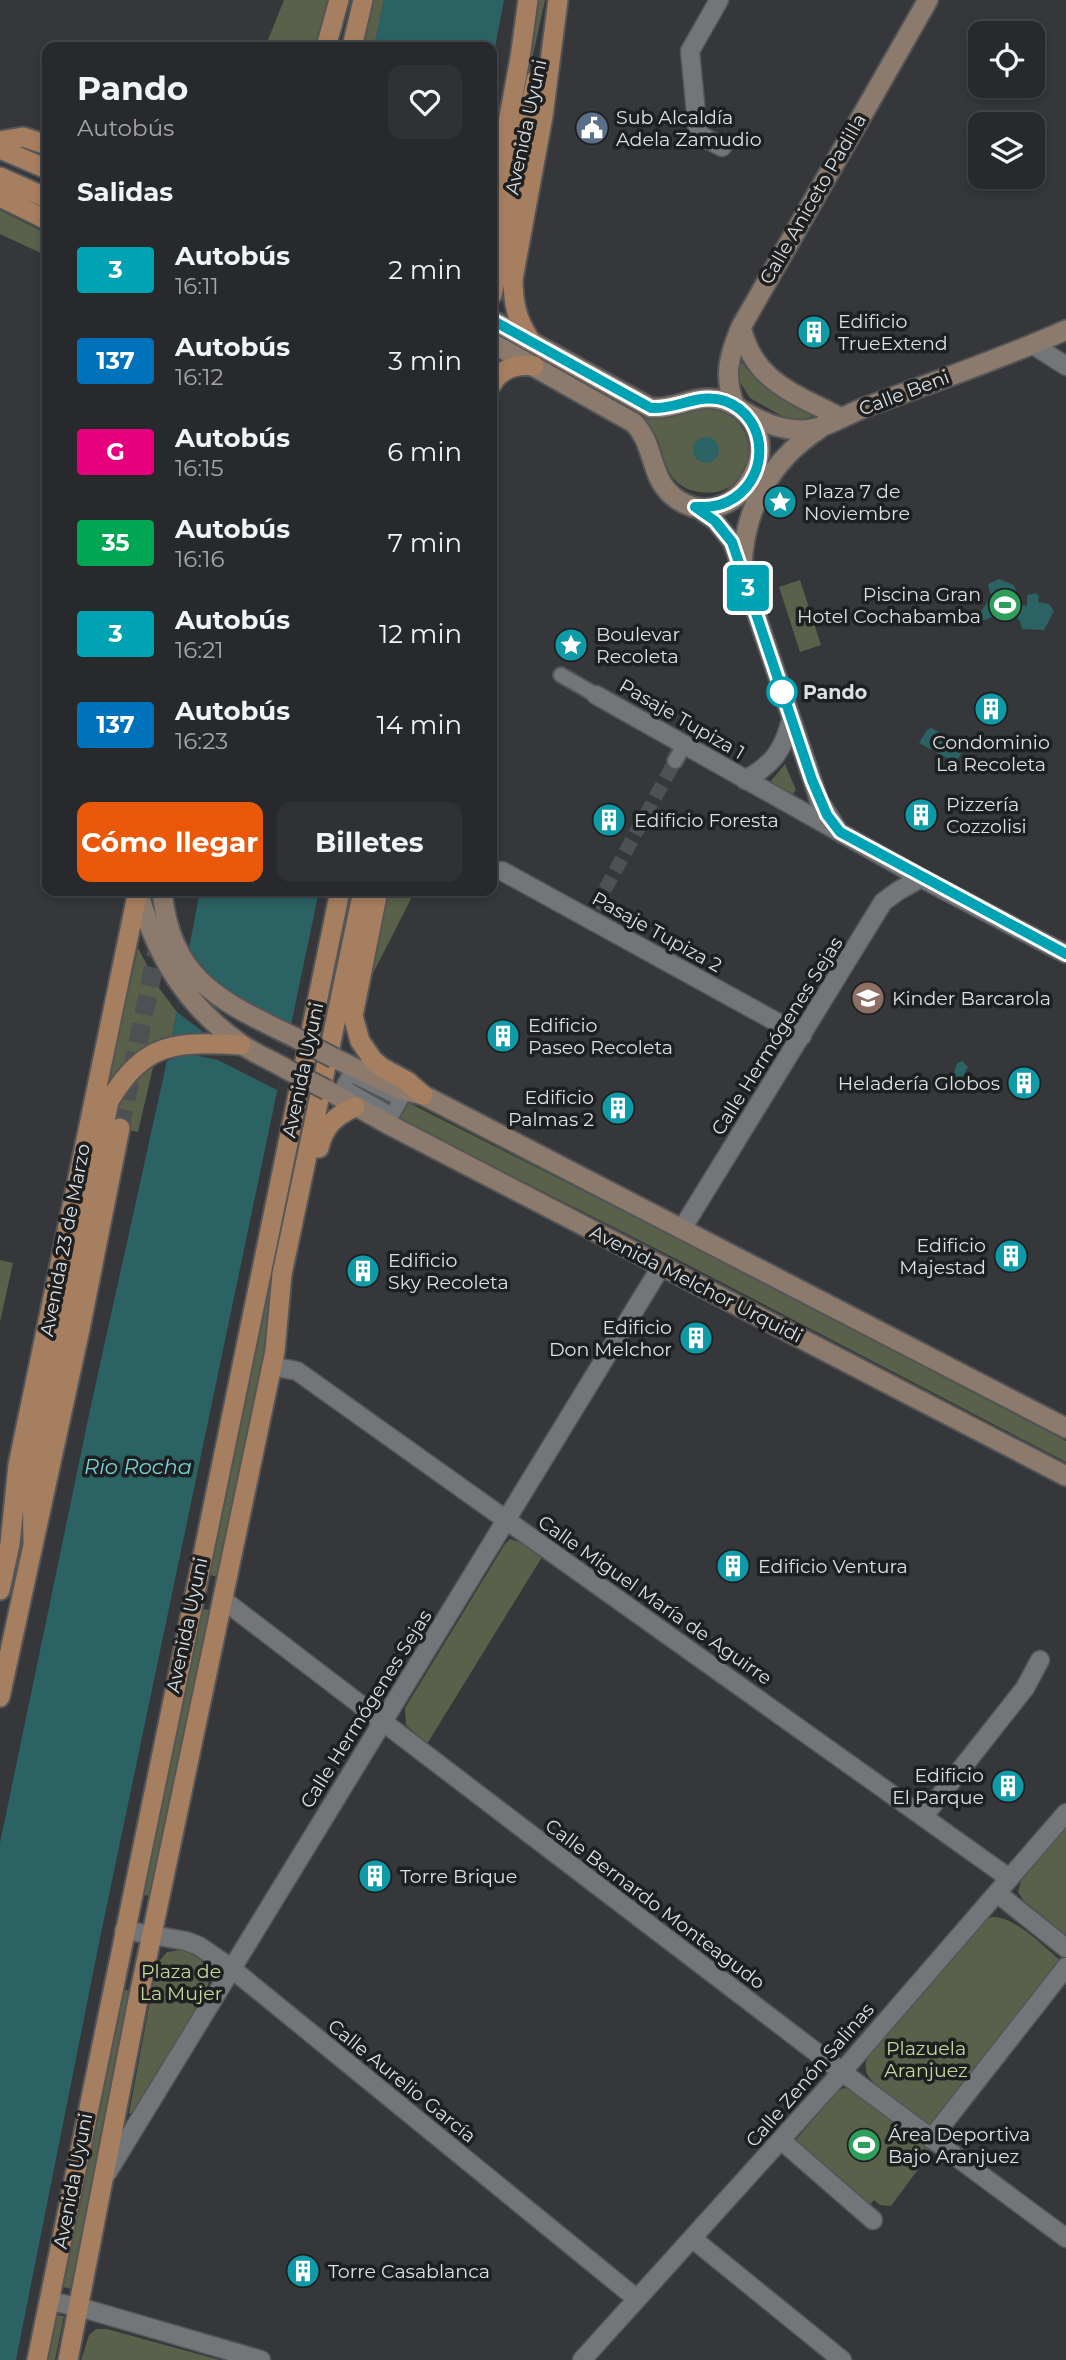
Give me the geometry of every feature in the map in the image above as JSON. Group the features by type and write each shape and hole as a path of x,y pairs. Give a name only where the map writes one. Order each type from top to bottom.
{"main road":[{"path":"328,42 339,0"},
{"path":"353,42 363,0"},
{"path":"497,180 520,58 525,0"},
{"name":"Avenida Uyuni","path":"497,111 508,57 525,0"},
{"path":"530,340 517,316 513,299 513,279 543,116 556,0"},
{"name":"Avenida Uyuni","path":"497,270 539,63 556,0"},
{"name":"Calle Aniceto Padilla","path":"695,507 711,508 726,503 739,495 750,483 757,469 759,438 750,418 738,408 728,384 727,371 731,349 741,327 928,0"},
{"path":"0,141 23,137 42,143"},
{"path":"0,149 42,167"},
{"path":"0,177 42,196"},
{"path":"1,197 42,218"},
{"path":"497,323 530,340"},
{"path":"741,327 745,345 764,373 832,422 791,450 766,481 749,519 741,567"},
{"name":"Calle Beni","path":"530,340 644,405 663,409 698,398 711,398 738,408 761,422 802,430 832,422 1066,330"},
{"path":"497,346 634,423 647,441 656,473 667,492 680,502 695,507"},
{"path":"497,378 510,368 534,366"},
{"name":"Avenida 23 de Marzo","path":"0,1590 10,1544 18,1465 137,896"},
{"name":"Avenida Melchor Urquidi","path":"139,896 151,935 182,989 199,1009 241,1045 355,1107 1066,1476"},
{"path":"163,896 171,932 186,964 202,984 226,1003 334,1058 402,1090 423,1096 1066,1428"},
{"name":"Avenida Uyuni","path":"37,2360 339,896"},
{"name":"Avenida Uyuni","path":"68,2360 152,1935 273,1358 282,1274 362,896"},
{"path":"377,896 353,1016 360,1041 369,1056 407,1081 423,1096"},
{"path":"33,1542 32,1479 109,1101 127,1075 159,1050 187,1042 241,1045"},
{"path":"273,1358 290,1298 322,1134 332,1120 355,1107"},
{"name":"Avenida 23 de Marzo","path":"0,1697 80,1329 120,1128"}],"street":[{"path":"719,0 690,51 698,134 722,147"},
{"path":"1033,345 1066,366"},
{"path":"695,507 715,521 732,542 819,800 840,832"},
{"name":"Pasaje Tupiza 1","path":"561,676 596,695 680,753 745,780 921,878 1066,954"},
{"name":"Pasaje Tupiza 1","path":"745,780 762,770 776,756 786,739 791,720"},
{"name":"Pasaje Tupiza 2","path":"497,869 592,913 802,1036"},
{"name":"Calle Hermógenes Sejas","path":"682,1229 883,902 921,878"},
{"name":"Calle Hermógenes Sejas","path":"106,2175 662,1265"},
{"name":"Calle Miguel María de Aguirre","path":"273,1358 297,1371 1009,1878"},
{"name":"Calle Bernardo Monteagudo","path":"222,1599 842,2072 1066,2238"},
{"path":"924,1816 1025,1689 1040,1660"},
{"name":"Calle Zenón Salinas","path":"582,2360 842,2072 1066,1813"},
{"path":"997,1893 1066,1948"},
{"name":"Calle Aurelio García","path":"124,1930 186,1941 199,1946 231,1968 637,2299"},
{"path":"931,2139 1066,1967"},
{"path":"781,2140 873,2220"},
{"path":"693,2239 842,2360"},
{"path":"49,2301 79,2307 261,2360"}],"green space":[{"path":"284,0 330,0 319,42 267,42"},
{"path":"372,0 384,0 375,42 363,42"},
{"path":"537,0 545,0 510,160"},
{"path":"0,210 42,231 42,254 0,234"},
{"path":"741,361 755,378 812,414 812,417 787,419 750,398 738,379 738,362"},
{"path":"701,408 723,412 739,423 747,438 748,454 744,470 734,483 720,491 700,492 678,483 669,471 654,433 640,414 672,416"},
{"path":"800,580 821,645 800,652 779,587"},
{"path":"785,764 796,790 793,794 771,781"},
{"path":"349,896 353,896 323,1036 320,1035"},
{"path":"382,896 412,896 365,989"},
{"path":"138,948 159,988 177,1012 172,1036 133,1058 106,1093"},
{"path":"154,1063 138,1132 110,1126 120,1097 138,1076"},
{"path":"401,1099 661,1230 1066,1441 1066,1462 688,1265 392,1115"},
{"path":"303,1108 307,1109 270,1292 263,1359 218,1577 210,1575"},
{"path":"0,1260 13,1263 0,1322"},
{"path":"510,1539 520,1542 542,1557 427,1744 406,1725 405,1708"},
{"path":"203,1609 211,1610 152,1896 143,1895"},
{"path":"1066,1828 1066,1935 1023,1900 1018,1892 1022,1877"},
{"name":"Plazuela Aranjuez","path":"992,1917 1010,1921 1062,1962 932,2127 871,2080 866,2071 867,2060 870,2053 987,1919"},
{"name":"Plaza de La Mujer","path":"181,1950 196,1957 206,1966 208,1986 134,2114 129,2113 157,1964 167,1952"},
{"path":"121,1989 130,1991 72,2289 63,2287"},
{"name":"Área Deportiva Bajo Aranjuez","path":"851,2089 933,2149 891,2206 880,2205 874,2200 868,2207 795,2141 837,2091"},
{"path":"57,2315 64,2316 55,2360 48,2360"},
{"path":"96,2329 107,2329 220,2360 81,2360 89,2335"}],"water":[{"path":"384,0 504,0 496,42 375,42"},
{"path":"706,437 715,441 719,450 715,459 706,463 697,459 693,450 697,441"},
{"name":"Piscina Gran Hotel Cochabamba","path":"999,579 1014,585 1016,591 1008,602 1027,606 1027,595 1036,593 1039,596 1038,602 1049,604 1054,611 1044,630 1022,629 1018,618 1002,611 981,621 977,618 991,596 988,584"},
{"path":"931,728 965,746 956,763 919,743"},
{"name":"Río Rocha","path":"199,896 318,896 99,1943 16,2360 0,2360 0,1843 90,1410 170,1047"},
{"path":"962,1061 968,1067 961,1087 957,1088 951,1083 957,1063"}],"pier":[{"path":"189,949 208,973 236,997 291,1024 277,1090 218,1060 194,1055 167,1061 172,1036 207,1035 177,1012"}],"tunnel":[{"path":"595,908 675,761"},
{"path":"120,1128 160,937"}],"bus line":[{"name":"3","path":"497,323 651,408 663,409 698,398 711,398 735,406 750,418 759,438 760,454 750,483 739,495 726,503 711,508 695,507 715,521 732,542 791,720 819,800 827,815 840,832 1066,954"}],"place":[{"name":"Sub Alcaldía Adela Zamudio","path":"592,128"},
{"name":"Edificio TrueExtend","path":"814,332"},
{"name":"Plaza 7 de Noviembre","path":"780,502"},
{"name":"Piscina Gran Hotel Cochabamba","path":"1005,605"},
{"name":"Boulevar Recoleta","path":"571,645"},
{"name":"Pando","path":"782,692"},
{"name":"Condominio La Recoleta","path":"991,709"},
{"name":"Pizzería Cozzolisi","path":"921,815"},
{"name":"Edificio Foresta","path":"609,820"},
{"name":"Kinder Barcarola","path":"868,998"},
{"name":"Edificio Paseo Recoleta","path":"503,1036"},
{"name":"Heladería Globos","path":"1024,1083"},
{"name":"Edificio Palmas 2","path":"618,1108"},
{"name":"Edificio Majestad","path":"1011,1256"},
{"name":"Edificio Sky Recoleta","path":"363,1271"},
{"name":"Edificio Don Melchor","path":"696,1338"},
{"name":"Edificio Ventura","path":"733,1566"},
{"name":"Edificio El Parque","path":"1008,1786"},
{"name":"Torre Brique","path":"375,1876"},
{"name":"Área Deportiva Bajo Aranjuez","path":"864,2145"},
{"name":"Torre Casablanca","path":"303,2271"}]}
